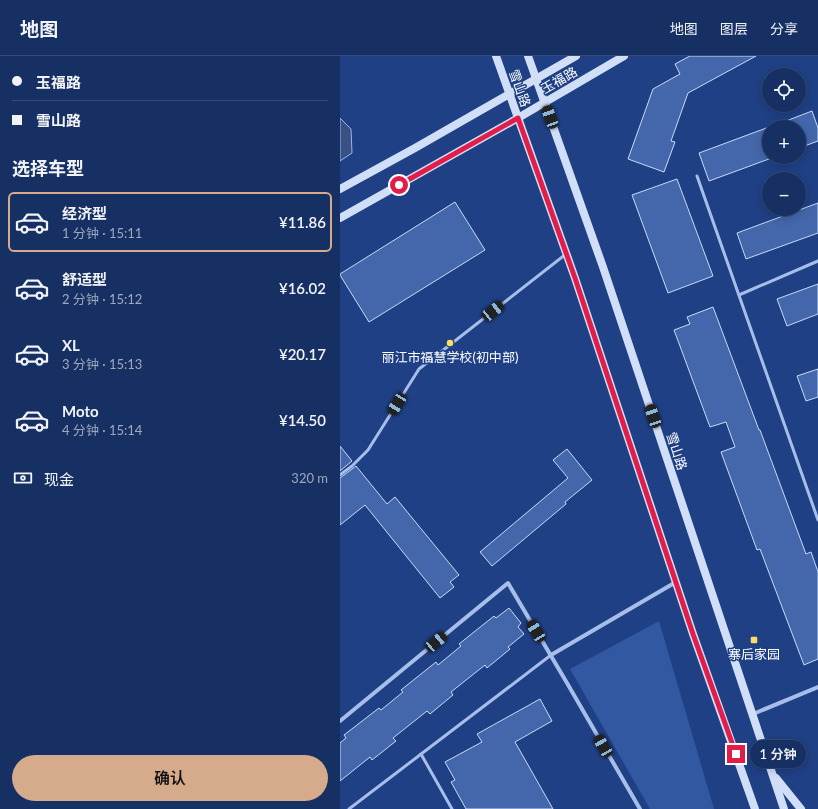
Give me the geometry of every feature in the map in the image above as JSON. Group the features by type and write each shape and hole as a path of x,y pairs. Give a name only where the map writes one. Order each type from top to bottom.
{"main road":[{"name":"雪山路","path":"496,56 567,254 693,634 755,809"},
{"name":"雪山路","path":"528,56 606,275 784,809"},
{"name":"玉福路","path":"340,190 576,56"},
{"name":"玉福路","path":"340,218 518,118 624,56"},
{"path":"772,773 800,809"},
{"path":"746,784 748,809"}],"street":[{"path":"551,655 676,582"},
{"path":"340,721 508,583 640,809"},
{"path":"752,715 818,687"}],"lane":[{"path":"697,176 818,520"},
{"path":"340,475 352,466 368,450 419,369 567,254"},
{"path":"739,295 818,261"},
{"path":"349,809 551,655"},
{"path":"421,754 452,809"}],"shaded area":[{"path":"340,118 351,129 352,153 340,161"},
{"path":"659,621 714,809 650,809 570,669"}],"building":[{"path":"690,56 756,56 688,93 671,141 675,142 664,172 628,159 653,89 680,74 675,64"},
{"path":"812,111 818,128 818,141 806,145 806,120 789,120"},
{"path":"762,130 762,162 709,181 699,153"},
{"path":"677,179 713,276 668,293 632,195"},
{"path":"455,202 485,250 369,322 340,274"},
{"path":"818,203 818,233 746,259 737,233 783,216 806,216 806,207"},
{"path":"818,284 818,314 787,326 777,299"},
{"path":"713,307 806,554 811,552 818,572 818,659 804,665 760,549 757,550 721,452 735,447 726,422 710,427 674,330 690,324 687,317"},
{"path":"818,369 818,397 806,401 797,376"},
{"path":"340,446 352,461 340,471"},
{"path":"567,449 592,480 565,502 566,504 492,566 480,552 568,478 553,460"},
{"path":"356,466 387,504 395,497 459,575 450,582 454,587 440,598 365,505 340,525 340,478"},
{"path":"509,608 521,623 518,627 524,634 508,647 510,649 487,668 485,665 451,692 453,695 430,714 427,711 393,738 396,741 372,760 370,757 340,781 340,743 346,738 344,735 379,708 381,710 403,692 401,690 436,662 438,665 461,646 459,644 494,616 496,618"},
{"path":"540,699 552,721 515,742 553,809 466,809 451,782 455,780 445,762 482,742 477,734"}],"place":[{"name":"丽江市福慧学校(初中部)","path":"450,343"},
{"name":"寨后家园","path":"754,640"}],"route":[{"path":"399,185 518,118 575,278 693,634 736,754"}]}
